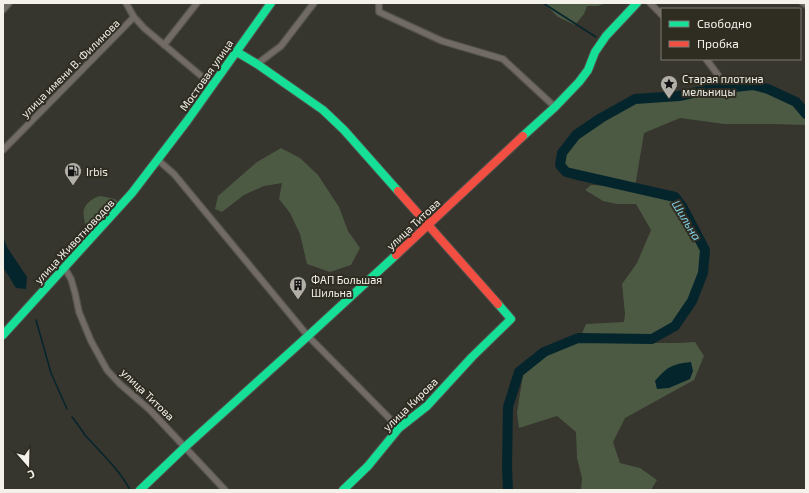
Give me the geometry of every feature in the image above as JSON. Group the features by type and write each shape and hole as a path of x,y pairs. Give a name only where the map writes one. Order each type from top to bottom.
{"street":[{"path":"3,10 9,3"},
{"path":"126,3 134,17 144,28 212,85"},
{"path":"164,45 197,3"},
{"name":"Мостовая улица","path":"158,160 271,3"},
{"path":"257,64 280,46 314,3"},
{"path":"379,3 379,12 442,41 503,59 555,107"},
{"name":"улица Титова","path":"140,490 555,107 579,82 588,70 595,52 606,36 637,3"},
{"path":"650,3 661,14"},
{"path":"802,3 806,5"},
{"name":"улица имени В. Филинова","path":"3,150 134,17"},
{"path":"236,52 257,64 323,110 344,130 428,225"},
{"path":"707,60 718,75"},
{"path":"158,160 174,174 308,336 399,428"},
{"name":"улица Животноводов","path":"3,334 132,194 158,160"},
{"name":"улица Кирова","path":"343,490 368,466 399,428 426,406 511,319 428,225"},
{"name":"улица Титова","path":"64,267 71,279 76,293 79,312 91,341 107,370 120,384 150,410 185,447"},
{"path":"185,447 225,490"}],"green space":[{"path":"544,3 606,3 598,6 587,6 584,14 575,25 558,17"},
{"path":"753,85 768,89 796,102 806,114 806,125 724,124 680,118 644,133 635,187 641,184 682,206 705,241 705,281 687,317 669,333 643,343 695,342 704,356 694,380 625,418 613,442 620,463 640,468 657,480 651,490 581,490 582,478 577,458 576,432 557,416 519,428 517,413 524,368 549,350 578,343 586,324 624,322 625,314 622,284 637,263 651,230 636,204 617,204 603,201 585,190 591,185 631,187 566,172 560,165 562,153 576,135 601,118 635,99 679,96 707,90"},
{"path":"281,148 300,158 318,175 339,207 348,231 360,248 351,265 330,272 307,264 300,234 290,213 279,199 282,183 264,186 244,195 222,212 215,209 218,196 257,162"},
{"path":"101,196 115,199 117,201 117,205 90,235 84,221 84,210 90,201"}],"water":[{"path":"3,237 7,247 27,277 26,289 16,288 3,267"},
{"path":"691,362 693,371 690,379 669,388 657,389 655,381 663,372 674,365"}],"waterway":[{"path":"543,3 596,37"},
{"name":"Шильна","path":"508,490 508,407 519,372 544,352 578,338 652,339 675,326 692,301 703,273 705,250 682,206 675,197 566,172 560,165 562,153 576,135 601,118 635,99 679,96 707,90 753,85 768,89 796,102 806,114"},
{"path":"36,320 51,373 67,409"},
{"path":"72,417 85,435 115,468 126,482 130,490"}],"traffic: fast":[{"path":"3,335 132,193 187,121 271,3"},
{"path":"523,136 555,107 579,82 588,70 595,52 606,36 637,3"},
{"path":"237,52 257,64 323,110 344,130 398,191"},
{"path":"140,490 185,447 396,255"},
{"path":"343,490 368,466 399,428 427,406 472,357 511,319 498,304"}],"traffic: jam":[{"path":"396,255 523,136"},
{"path":"398,191 498,304"}],"place":[{"name":"Старая плотина мельницы","path":"669,99"},
{"name":"Irbis","path":"73,186"},
{"name":"ФАП Большая Шильна","path":"298,300"}]}
